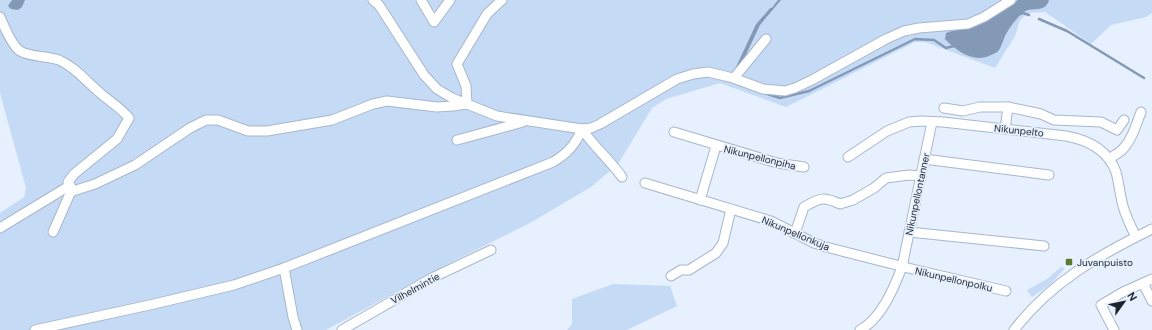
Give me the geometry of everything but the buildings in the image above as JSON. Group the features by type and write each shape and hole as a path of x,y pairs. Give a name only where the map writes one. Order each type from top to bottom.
{"street":[{"path":"373,0 379,5 424,75 436,89 452,98 497,116 582,129 591,128 600,124 677,79 693,74 708,72 734,78 764,90 785,91 795,88 886,39 904,31 919,28 968,24 984,17 1011,0"},
{"path":"421,0 434,22 450,0"},
{"path":"467,104 466,86 456,64 487,14 502,0"},
{"path":"0,17 19,50 30,55 44,56 58,60 73,68 88,83 121,109 129,118 117,139 74,174 68,182 70,188 53,232"},
{"path":"734,78 766,38"},
{"path":"70,188 73,191 95,184 135,165 190,128 206,120 218,120 248,131 267,131 332,120 373,104 387,101 437,107 467,104"},
{"path":"944,108 963,111 980,107 1008,107 1041,114 1054,120 1101,122 1117,130 1124,120"},
{"path":"1005,129 1008,107"},
{"path":"1109,159 1122,151 1126,146 1141,112"},
{"path":"457,140 526,121"},
{"name":"Nikunpelto","path":"848,157 887,131 909,122 932,122 1005,129 1066,136 1083,140 1091,143 1102,151 1109,159 1116,174 1123,207 1136,237"},
{"name":"Nikunpellontanner","path":"865,328 883,305 895,284 902,267 932,122"},
{"path":"1083,140 1084,122"},
{"path":"582,129 592,144 612,164 622,177"},
{"path":"35,330 234,285 284,268 553,162 564,155 576,143 582,129"},
{"name":"Nikunpellonpiha","path":"674,132 776,163 804,167"},
{"name":"Nikunpellonpiha","path":"700,200 716,146"},
{"path":"924,159 1049,175"},
{"path":"795,233 804,207 817,200 828,199 840,204 854,200 874,188 886,178 909,175 920,176"},
{"name":"Nikunpellonkuja","path":"645,183 771,221 826,247 902,267"},
{"path":"0,228 70,188"},
{"path":"671,276 681,270 689,270 716,253 724,243 731,209"},
{"path":"1014,330 1036,304 1049,292 1092,261 1152,229"},
{"path":"909,232 1044,246"},
{"name":"Vilhelmintie","path":"342,330 432,278 490,250"},
{"name":"Nikunpellonpolku","path":"902,267 1006,291"},
{"path":"284,268 293,317 297,330"},
{"path":"1114,330 1101,305 1123,292 1152,279"},
{"path":"1143,283 1152,301"}],"shaded area":[{"path":"0,0 1152,0 1152,13 1146,17 1111,25 1091,44 1045,12 1028,13 1020,20 1015,36 995,68 925,42 915,42 786,107 720,83 666,99 652,108 618,164 596,151 611,170 591,187 530,223 444,266 326,330 0,330 0,213 24,197 26,188 0,93"},
{"path":"12,0 25,0 22,7 18,10 11,9 8,6"},
{"path":"778,0 781,0 760,25 744,59 740,64 756,28"},
{"path":"1018,0 1049,0 1045,7 1027,10 1018,17 1007,33 997,52 985,57 972,57 960,52 945,39 946,33 977,26"},
{"path":"1061,267 1065,268 1050,285 1032,297 1027,290 1047,279"},
{"path":"613,284 670,286 677,306 627,330 567,330 572,324 572,299"}],"waterway":[{"path":"736,70 757,25 771,9"},
{"path":"1020,14 1023,13 1029,15"},
{"path":"1039,19 1067,31 1144,78"},
{"path":"764,93 780,98 809,91 915,39 934,40 946,48 954,46"}],"place":[{"name":"Juvanpuisto","path":"1069,262"}]}
